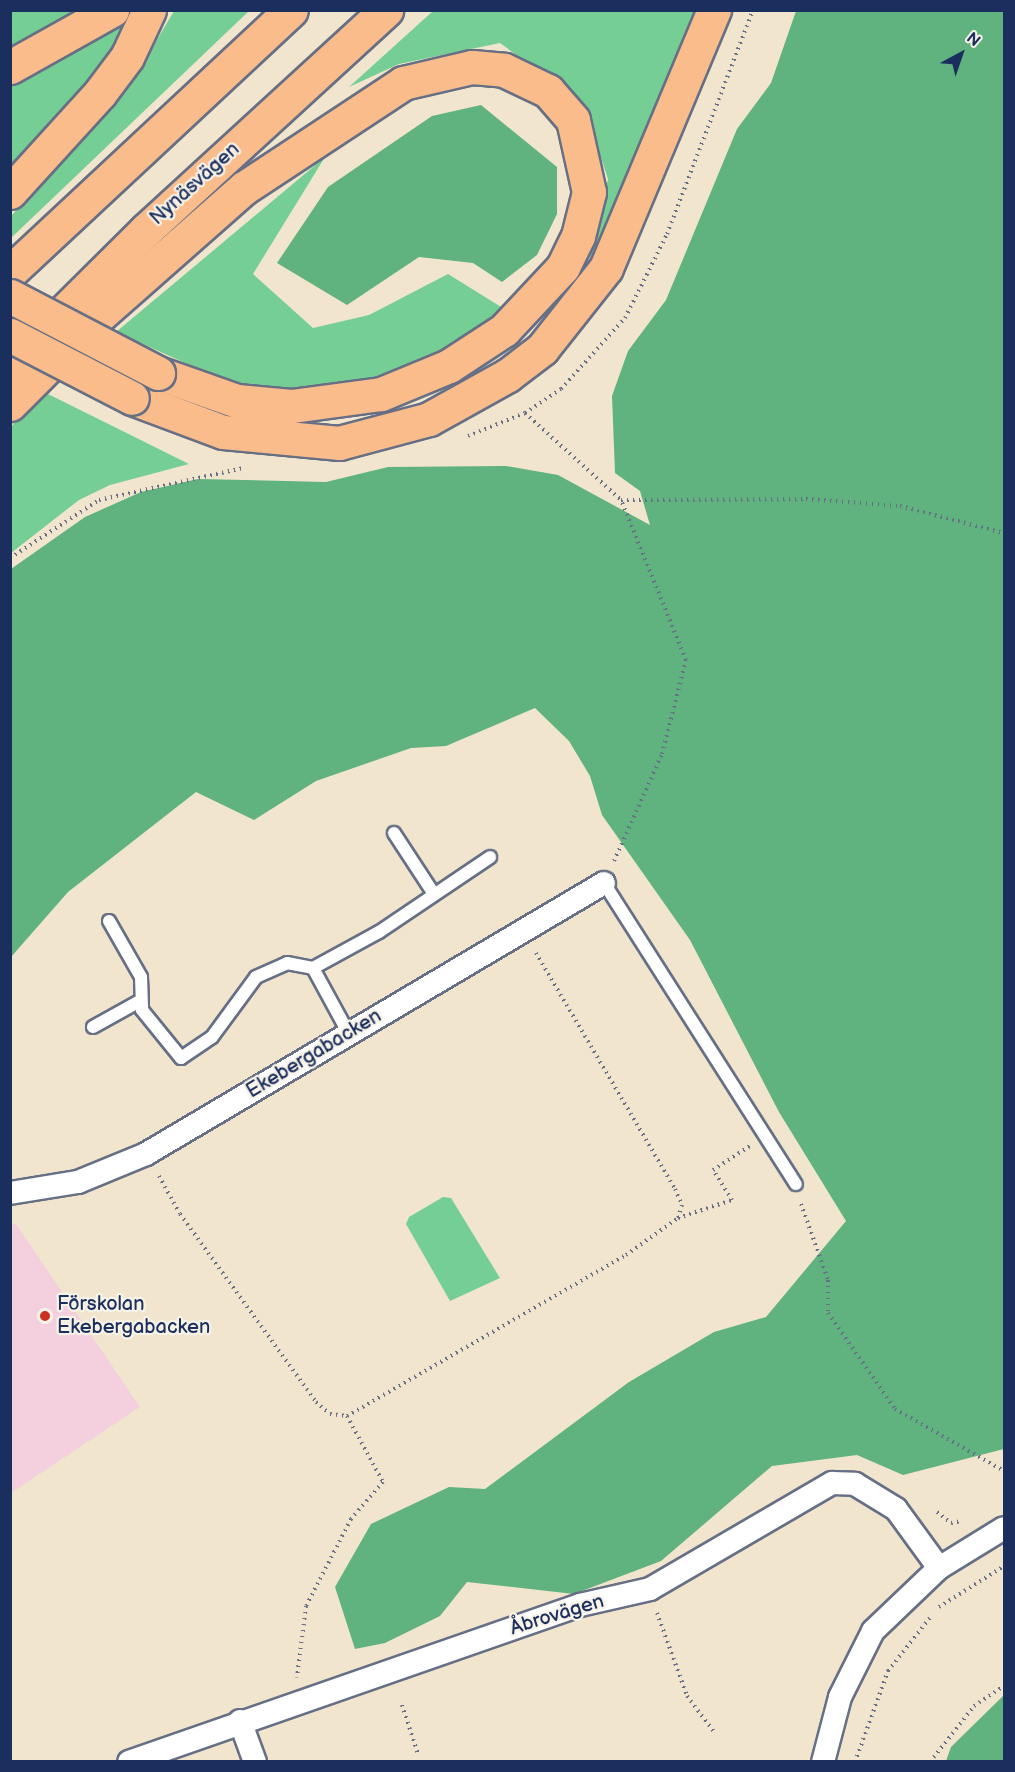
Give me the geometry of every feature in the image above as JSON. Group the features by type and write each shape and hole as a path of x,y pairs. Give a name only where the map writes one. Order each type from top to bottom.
{"highway":[{"path":"10,67 112,10"},
{"path":"10,192 100,93 126,57 149,10"},
{"path":"10,272 291,10"},
{"name":"Nynäsvägen","path":"10,365 146,230 386,10"},
{"path":"10,335 132,398 223,432 339,443 429,419 508,375 542,349 606,268 714,10"},
{"path":"10,296 158,373 237,401 291,406 381,394 449,366 504,330 563,267 578,236 589,192 573,120 548,91 504,70 472,67 403,83 244,188 93,321 10,404"}],"street":[{"name":"Ekebergabacken","path":"10,1193 78,1182 146,1155 604,883"},
{"name":"Åbrovägen","path":"129,1761 580,1605 650,1589 832,1483 855,1484 896,1509 939,1568"},
{"path":"823,1761 857,1657 886,1617 939,1568 1005,1528"},
{"path":"240,1721 255,1761"}],"lane":[{"path":"394,833 432,891"},
{"path":"109,921 141,976 138,1002 181,1058 212,1037 256,976 287,963 313,968 379,932 432,891 490,857"},
{"path":"604,883 796,1184"},
{"path":"313,968 349,1034"},
{"path":"93,1027 138,1002"}],"path":[{"path":"525,413 621,500 686,660 662,754 604,883"},
{"path":"621,500 806,499 900,506 1005,533"},
{"path":"10,558 99,500"},
{"path":"510,937 539,956 675,1189 682,1205 678,1218"},
{"path":"146,1155 180,1214 316,1402 330,1414 347,1416 626,1255 678,1218 732,1200 713,1170 765,1136"},
{"path":"796,1184 828,1280 828,1313 895,1409 1005,1471"},
{"path":"294,1705 306,1606 351,1519 383,1482 347,1416"},
{"path":"937,1512 951,1523 971,1516"},
{"path":"855,1761 869,1713 910,1638 937,1609 1005,1566"},
{"path":"650,1589 687,1696 715,1733"},
{"path":"930,1761 974,1706 1005,1686"},
{"path":"402,1705 418,1754"}],"shaded area":[{"name":"Förskolan Ekebergabacken","path":"16,1224 140,1407 11,1493 10,1225"}],"green space":[{"path":"11,11 78,11 11,48"},
{"path":"174,11 249,11 11,238 11,216 129,87"},
{"path":"433,11 696,11 589,262 608,179 583,104 500,43 399,64 349,87"},
{"path":"796,11 1004,11 1004,1449 903,1475 857,1455 772,1466 661,1561 574,1594 467,1582 440,1616 385,1643 355,1649 335,1587 371,1524 449,1487 485,1489 629,1382 714,1332 766,1317 846,1221 779,1112 690,940 602,815 590,776 569,741 535,708 446,746 411,748 316,781 254,820 196,792 68,892 11,957 11,569 85,517 141,492 198,479 326,482 388,467 506,466 558,475 650,525 640,491 615,473 612,396 628,351 666,300 737,129 771,83"},
{"path":"126,19 120,45 11,169 11,85"},
{"path":"481,105 557,167 557,214 537,255 502,282 473,263 419,257 347,305 277,263 328,187 432,116"},
{"path":"325,157 253,274 313,328 369,315 448,274 506,310 442,352 378,380 286,393 232,384 116,332"},
{"path":"42,391 189,464 110,485 79,500 11,553 11,427"},
{"path":"443,1197 451,1198 500,1278 450,1301 406,1224 409,1217"},
{"path":"1004,1695 1004,1761 946,1761 951,1747"}],"place":[{"name":"Förskolan Ekebergabacken","path":"45,1316"}]}
